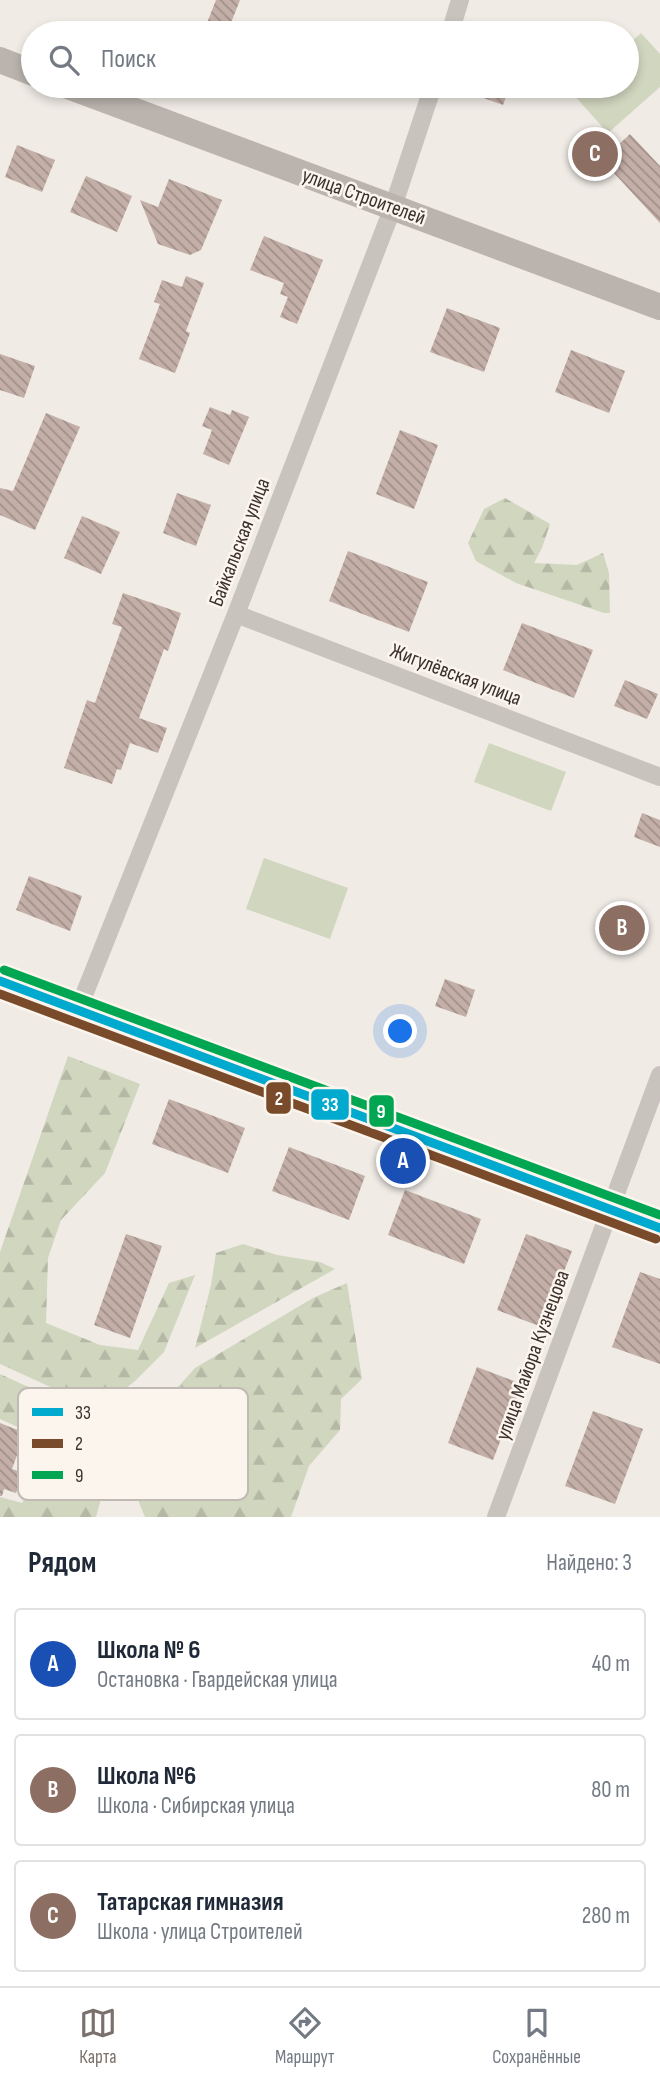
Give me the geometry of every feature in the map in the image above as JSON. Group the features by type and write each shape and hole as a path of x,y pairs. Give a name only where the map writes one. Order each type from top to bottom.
{"main road":[{"path":"0,60 21,68"},
{"name":"улица Строителей","path":"100,98 660,307"},
{"path":"0,981 660,1228"}],"street":[{"path":"454,21 460,0"},
{"name":"Байкальская улица","path":"78,1010 236,614 393,207 429,98"},
{"name":"Жигулёвская улица","path":"236,614 660,776"},
{"name":"улица Майора Кузнецова","path":"496,1517 660,1075"}],"green space":[{"path":"641,33 660,54 660,87 608,133 577,98 639,98"},
{"path":"505,498 550,524 534,563 577,565 603,553 609,573 610,613 516,583 476,561 468,543 484,509"},
{"path":"489,743 566,772 551,811 474,782"},
{"path":"264,858 348,888 330,939 246,909"},
{"path":"68,1056 140,1084 105,1173 61,1220 48,1258 46,1323 100,1345 138,1350 169,1283 195,1275 164,1352 126,1388 53,1388 0,1364 0,1252"},
{"path":"243,1244 277,1255 320,1262 335,1269 195,1348 216,1253"},
{"path":"347,1283 362,1379 341,1399 340,1430 309,1466 291,1517 145,1517 138,1500 248,1500 248,1388 177,1388 195,1368 313,1298"},
{"path":"0,1374 31,1388 18,1388 18,1427 0,1419"},
{"path":"0,1497 22,1503 24,1500 101,1500 96,1517 0,1517"}],"building":[{"path":"216,0 240,0 232,21 208,21"},
{"path":"484,98 506,98 503,105"},
{"path":"630,134 660,166 660,223 602,160"},
{"path":"17,145 55,160 42,192 5,177"},
{"path":"86,176 132,196 117,232 70,212"},
{"path":"169,179 222,200 201,250 190,255 158,244 140,200 158,207"},
{"path":"264,236 323,260 297,324 280,317 288,297 280,294 284,283 250,270"},
{"path":"186,276 204,283 186,331 190,333 175,373 139,359 160,304 154,302 162,280 182,287"},
{"path":"447,308 500,328 484,372 430,352"},
{"path":"571,350 625,371 609,413 555,392"},
{"path":"0,354 35,366 24,398 0,390"},
{"path":"210,407 230,415 232,410 249,417 229,465 203,454 212,430 202,426"},
{"path":"46,413 80,427 35,530 0,515 0,488 13,491"},
{"path":"400,430 438,445 414,509 376,494"},
{"path":"177,493 211,505 196,546 163,533"},
{"path":"82,516 120,532 101,574 64,558"},
{"path":"348,551 428,582 409,632 329,601"},
{"path":"123,593 181,613 168,651 164,649 139,718 167,728 158,753 130,743 121,770 117,769 112,784 64,768 87,700 95,703 122,627 112,624"},
{"path":"522,623 593,650 574,698 503,670"},
{"path":"625,680 658,694 647,719 614,706"},
{"path":"642,813 660,820 660,847 634,837"},
{"path":"29,876 82,896 70,931 16,910"},
{"path":"445,979 475,990 466,1017 435,1006"},
{"path":"169,1099 245,1128 228,1173 152,1144"},
{"path":"289,1147 365,1176 349,1220 272,1191"},
{"path":"405,1190 481,1219 464,1264 388,1235"},
{"path":"126,1234 162,1246 130,1338 94,1325"},
{"path":"526,1234 572,1251 542,1327 497,1310"},
{"path":"640,1272 660,1279 660,1364 612,1347"},
{"path":"477,1367 522,1384 493,1460 448,1443"},
{"path":"593,1411 643,1429 615,1504 565,1486"},
{"path":"0,1423 18,1430 18,1452 12,1469 18,1471 18,1487 16,1493 4,1489 0,1496"}],"transit line":[{"name":"9","path":"4,970 660,1215"},
{"name":"33","path":"0,981 660,1228"},
{"name":"2","path":"0,994 656,1239"}],"place":[{"name":"Татарская гимназия","path":"595,154"},
{"name":"Школа №6","path":"622,928"},
{"name":"Школа № 6","path":"403,1161"}]}
